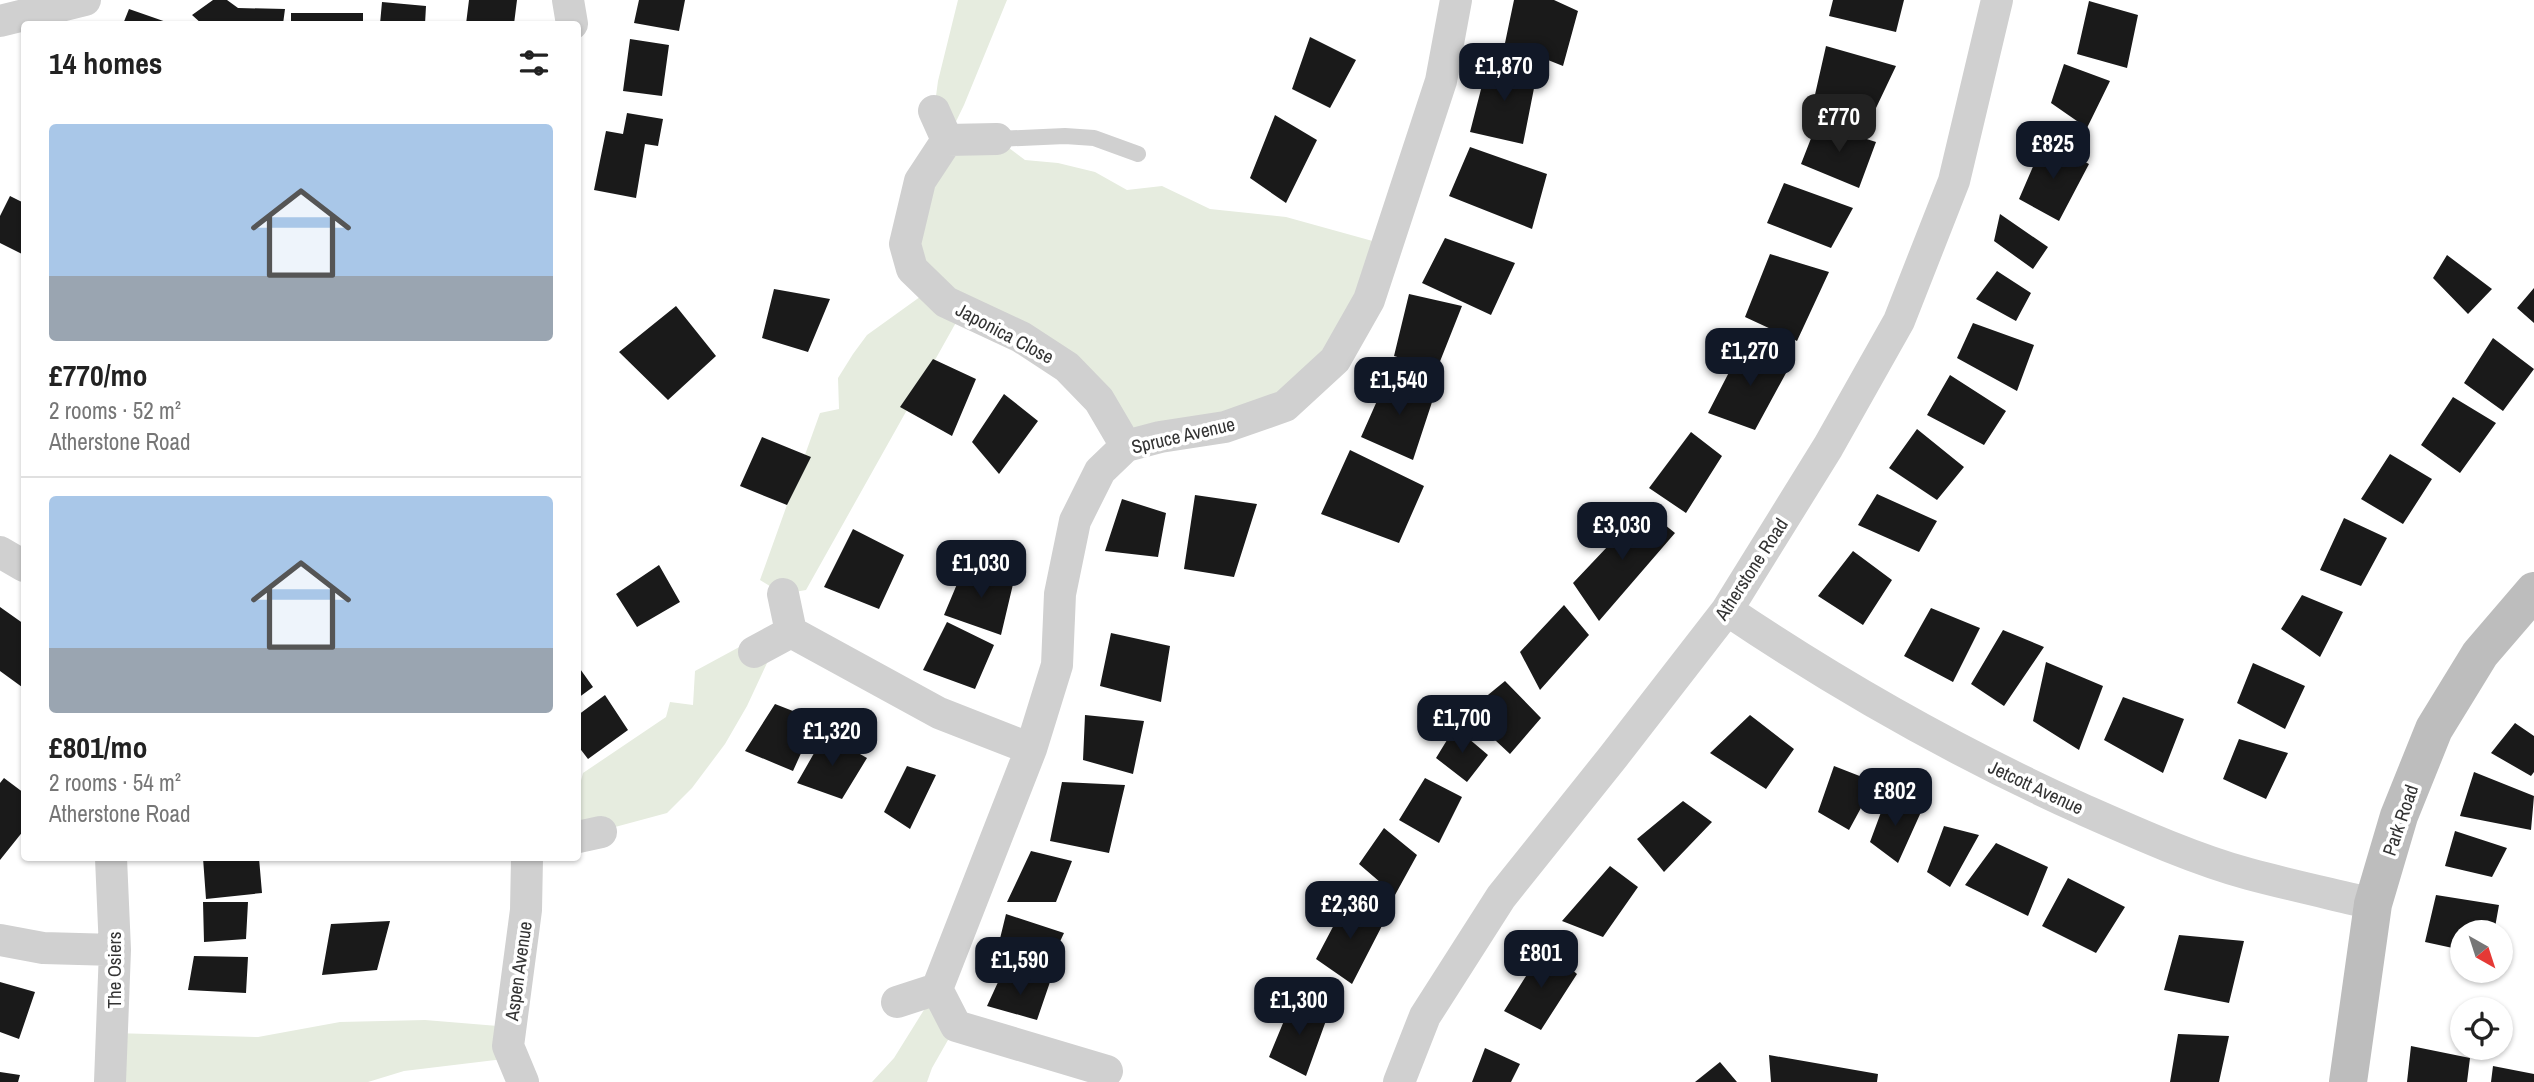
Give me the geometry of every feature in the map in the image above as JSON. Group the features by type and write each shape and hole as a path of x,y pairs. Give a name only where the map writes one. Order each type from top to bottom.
{"street":[{"path":"0,21 85,0"},
{"path":"568,0 572,21"},
{"name":"Spruce Avenue","path":"937,989 1031,749 1058,665 1060,594 1075,521 1100,471 1126,446 1224,427 1285,406 1335,360 1369,300 1441,80 1456,0"},
{"name":"Atherstone Road","path":"1399,1082 1425,1016 1501,897 1727,610 1828,447 1899,321 1955,181 1997,0"},
{"path":"934,111 947,140 997,139"},
{"name":"Japonica Close","path":"947,140 920,181 905,244 912,269 946,302 1021,337 1067,366 1099,400 1126,446"},
{"path":"0,552 21,563"},
{"name":"Park Road","path":"2348,1082 2373,904 2399,816 2434,729 2480,654 2534,591"},
{"path":"783,594 791,632 939,713 1031,749"},
{"name":"Jetcott Avenue","path":"1727,610 1861,696 1939,741 2024,783 2132,831 2247,874 2373,904"},
{"path":"754,652 791,632"},
{"name":"The Osiers","path":"110,1082 115,950 111,861"},
{"name":"Aspen Avenue","path":"523,1082 508,1046 526,910 527,861"},
{"path":"0,940 43,948 115,950"},
{"path":"897,1002 937,989 956,1026 1107,1071"}],"lane":[{"path":"997,139 1066,136 1094,138 1139,154"}],"shaded area":[{"path":"958,0 1007,0 964,105 947,140 934,111 938,81"},
{"path":"997,139 1025,160 1058,163 1095,172 1127,190 1162,186 1210,209 1286,217 1387,245 1369,300 1285,406 1126,446 1099,400 963,310 806,590 783,594 760,580 820,413 839,409 838,378 867,335 931,289 912,269 947,140"},
{"path":"743,645 767,663 725,744 692,788 667,813 581,836 583,773 666,717 670,702 693,705 695,671"},
{"path":"937,989 956,1026 927,1082 872,1082 894,1058"},
{"path":"425,1020 510,1027 513,1058 404,1071 368,1082 110,1082 113,1033 258,1037 340,1022"}],"building":[{"path":"213,0 227,0 238,8 285,9 283,21 199,21 192,15"},
{"path":"469,0 517,0 514,21 466,21"},
{"path":"639,0 685,0 679,31 634,23"},
{"path":"1514,0 1554,0 1578,11 1563,66 1505,43"},
{"path":"1833,0 1904,0 1896,32 1829,16"},
{"path":"2089,1 2138,15 2127,68 2077,54"},
{"path":"382,2 426,6 425,21 380,21"},
{"path":"129,9 163,21 124,21"},
{"path":"291,13 363,13 363,21 291,21"},
{"path":"1310,37 1356,60 1330,108 1292,89"},
{"path":"630,39 669,45 662,96 623,91"},
{"path":"1826,46 1896,66 1876,108 1814,99"},
{"path":"1488,62 1537,73 1523,144 1470,132"},
{"path":"2064,64 2110,81 2087,128 2051,103"},
{"path":"627,113 663,119 658,146 645,144 636,198 594,190 606,131 623,134"},
{"path":"1275,115 1317,140 1286,203 1250,178"},
{"path":"1817,123 1876,142 1859,188 1801,164"},
{"path":"2044,141 2089,164 2059,221 2019,199"},
{"path":"1470,147 1547,174 1532,229 1449,196"},
{"path":"1784,183 1853,208 1831,248 1767,223"},
{"path":"10,196 21,202 21,254 0,243 0,216"},
{"path":"2000,214 2048,247 2033,269 1994,241"},
{"path":"1445,238 1515,263 1491,315 1422,283"},
{"path":"1770,254 1829,272 1797,341 1745,317"},
{"path":"2447,255 2492,289 2468,314 2433,278"},
{"path":"1997,271 2031,293 2016,321 1976,299"},
{"path":"2534,288 2534,323 2517,308"},
{"path":"774,289 830,299 808,352 762,338"},
{"path":"1409,294 1462,306 1437,369 1394,356"},
{"path":"676,306 716,356 668,400 619,352"},
{"path":"1973,323 2034,345 2017,391 1957,358"},
{"path":"2493,338 2534,369 2503,411 2464,383"},
{"path":"1742,347 1792,362 1755,430 1708,413"},
{"path":"933,359 976,379 952,436 900,407"},
{"path":"1950,375 2006,411 1984,445 1927,415"},
{"path":"1388,376 1435,393 1413,460 1361,437"},
{"path":"1004,394 1038,421 999,474 972,442"},
{"path":"2453,397 2496,423 2460,473 2421,445"},
{"path":"1917,429 1964,467 1937,500 1889,468"},
{"path":"1691,432 1722,456 1686,513 1649,488"},
{"path":"762,437 811,457 787,505 740,486"},
{"path":"1350,450 1424,486 1399,543 1321,514"},
{"path":"2390,454 2432,479 2403,524 2361,499"},
{"path":"1877,494 1937,521 1919,552 1858,525"},
{"path":"1195,495 1257,504 1234,577 1184,569"},
{"path":"1122,499 1166,513 1158,557 1105,551"},
{"path":"1644,508 1675,533 1599,621 1573,583"},
{"path":"2344,518 2387,538 2361,586 2320,570"},
{"path":"853,529 904,555 879,609 824,587"},
{"path":"1853,551 1892,580 1863,625 1818,596"},
{"path":"659,565 680,602 637,627 616,594"},
{"path":"965,565 1014,580 1001,635 944,615"},
{"path":"2302,595 2343,612 2320,657 2281,629"},
{"path":"1564,605 1589,635 1540,690 1520,652"},
{"path":"0,607 21,622 21,686 0,671"},
{"path":"1931,608 1980,628 1953,682 1904,656"},
{"path":"947,622 994,645 975,689 923,670"},
{"path":"2003,630 2044,647 2004,706 1971,684"},
{"path":"1111,633 1170,646 1161,702 1100,686"},
{"path":"2046,662 2103,686 2079,750 2033,721"},
{"path":"2253,663 2305,686 2285,729 2237,703"},
{"path":"581,670 593,687 581,696"},
{"path":"1505,681 1541,718 1510,754 1466,713"},
{"path":"605,695 628,730 588,759 581,750 581,713"},
{"path":"2123,697 2184,719 2163,773 2104,740"},
{"path":"775,704 816,720 793,771 745,751"},
{"path":"1085,715 1144,721 1133,774 1083,760"},
{"path":"1750,715 1794,749 1766,789 1710,753"},
{"path":"2515,723 2534,736 2534,772 2531,776 2491,753"},
{"path":"1455,727 1488,755 1467,782 1436,758"},
{"path":"825,734 867,758 842,799 797,783"},
{"path":"2239,739 2288,753 2266,799 2223,779"},
{"path":"907,766 936,775 910,829 884,812"},
{"path":"1834,766 1875,782 1849,830 1818,812"},
{"path":"2474,772 2534,796 2531,830 2460,816"},
{"path":"4,778 21,791 21,834 0,860 0,783"},
{"path":"1425,778 1462,797 1439,843 1399,820"},
{"path":"1062,782 1125,785 1109,853 1050,841"},
{"path":"1887,796 1921,812 1898,863 1870,842"},
{"path":"1683,801 1712,822 1664,872 1637,839"},
{"path":"1944,826 1979,835 1950,887 1927,872"},
{"path":"1384,828 1417,855 1395,895 1359,864"},
{"path":"2455,831 2507,848 2492,877 2445,866"},
{"path":"1996,843 2048,867 2028,916 1965,885"},
{"path":"1031,851 1072,861 1056,902 1007,902"},
{"path":"203,861 259,861 262,893 206,899"},
{"path":"1610,866 1638,887 1603,937 1562,921"},
{"path":"2068,878 2125,907 2096,953 2042,926"},
{"path":"2436,895 2499,905 2496,920 2450,920 2450,947 2425,942"},
{"path":"203,902 248,902 246,939 204,942"},
{"path":"1346,902 1386,918 1352,984 1316,959"},
{"path":"1006,914 1064,933 1048,967 996,955"},
{"path":"390,921 377,970 322,975 331,924"},
{"path":"2179,935 2244,941 2229,1003 2164,990"},
{"path":"1545,946 1577,974 1541,1030 1504,1011"},
{"path":"194,956 248,957 246,993 188,990"},
{"path":"999,980 1050,982 1037,1020 987,1006"},
{"path":"0,982 35,992 19,1039 0,1032"},
{"path":"1293,999 1328,1015 1306,1076 1269,1057"},
{"path":"2178,1034 2229,1036 2219,1082 2170,1082"},
{"path":"2411,1046 2450,1054 2450,1060 2470,1060 2467,1082 2407,1082"},
{"path":"1485,1048 1520,1064 1511,1082 1472,1082"},
{"path":"1769,1055 1878,1074 1877,1082 1771,1082"},
{"path":"1720,1062 1737,1082 1695,1082"},
{"path":"2493,1066 2534,1074 2534,1082 2491,1082"},
{"path":"0,1072 20,1075 18,1082 0,1082"}]}
